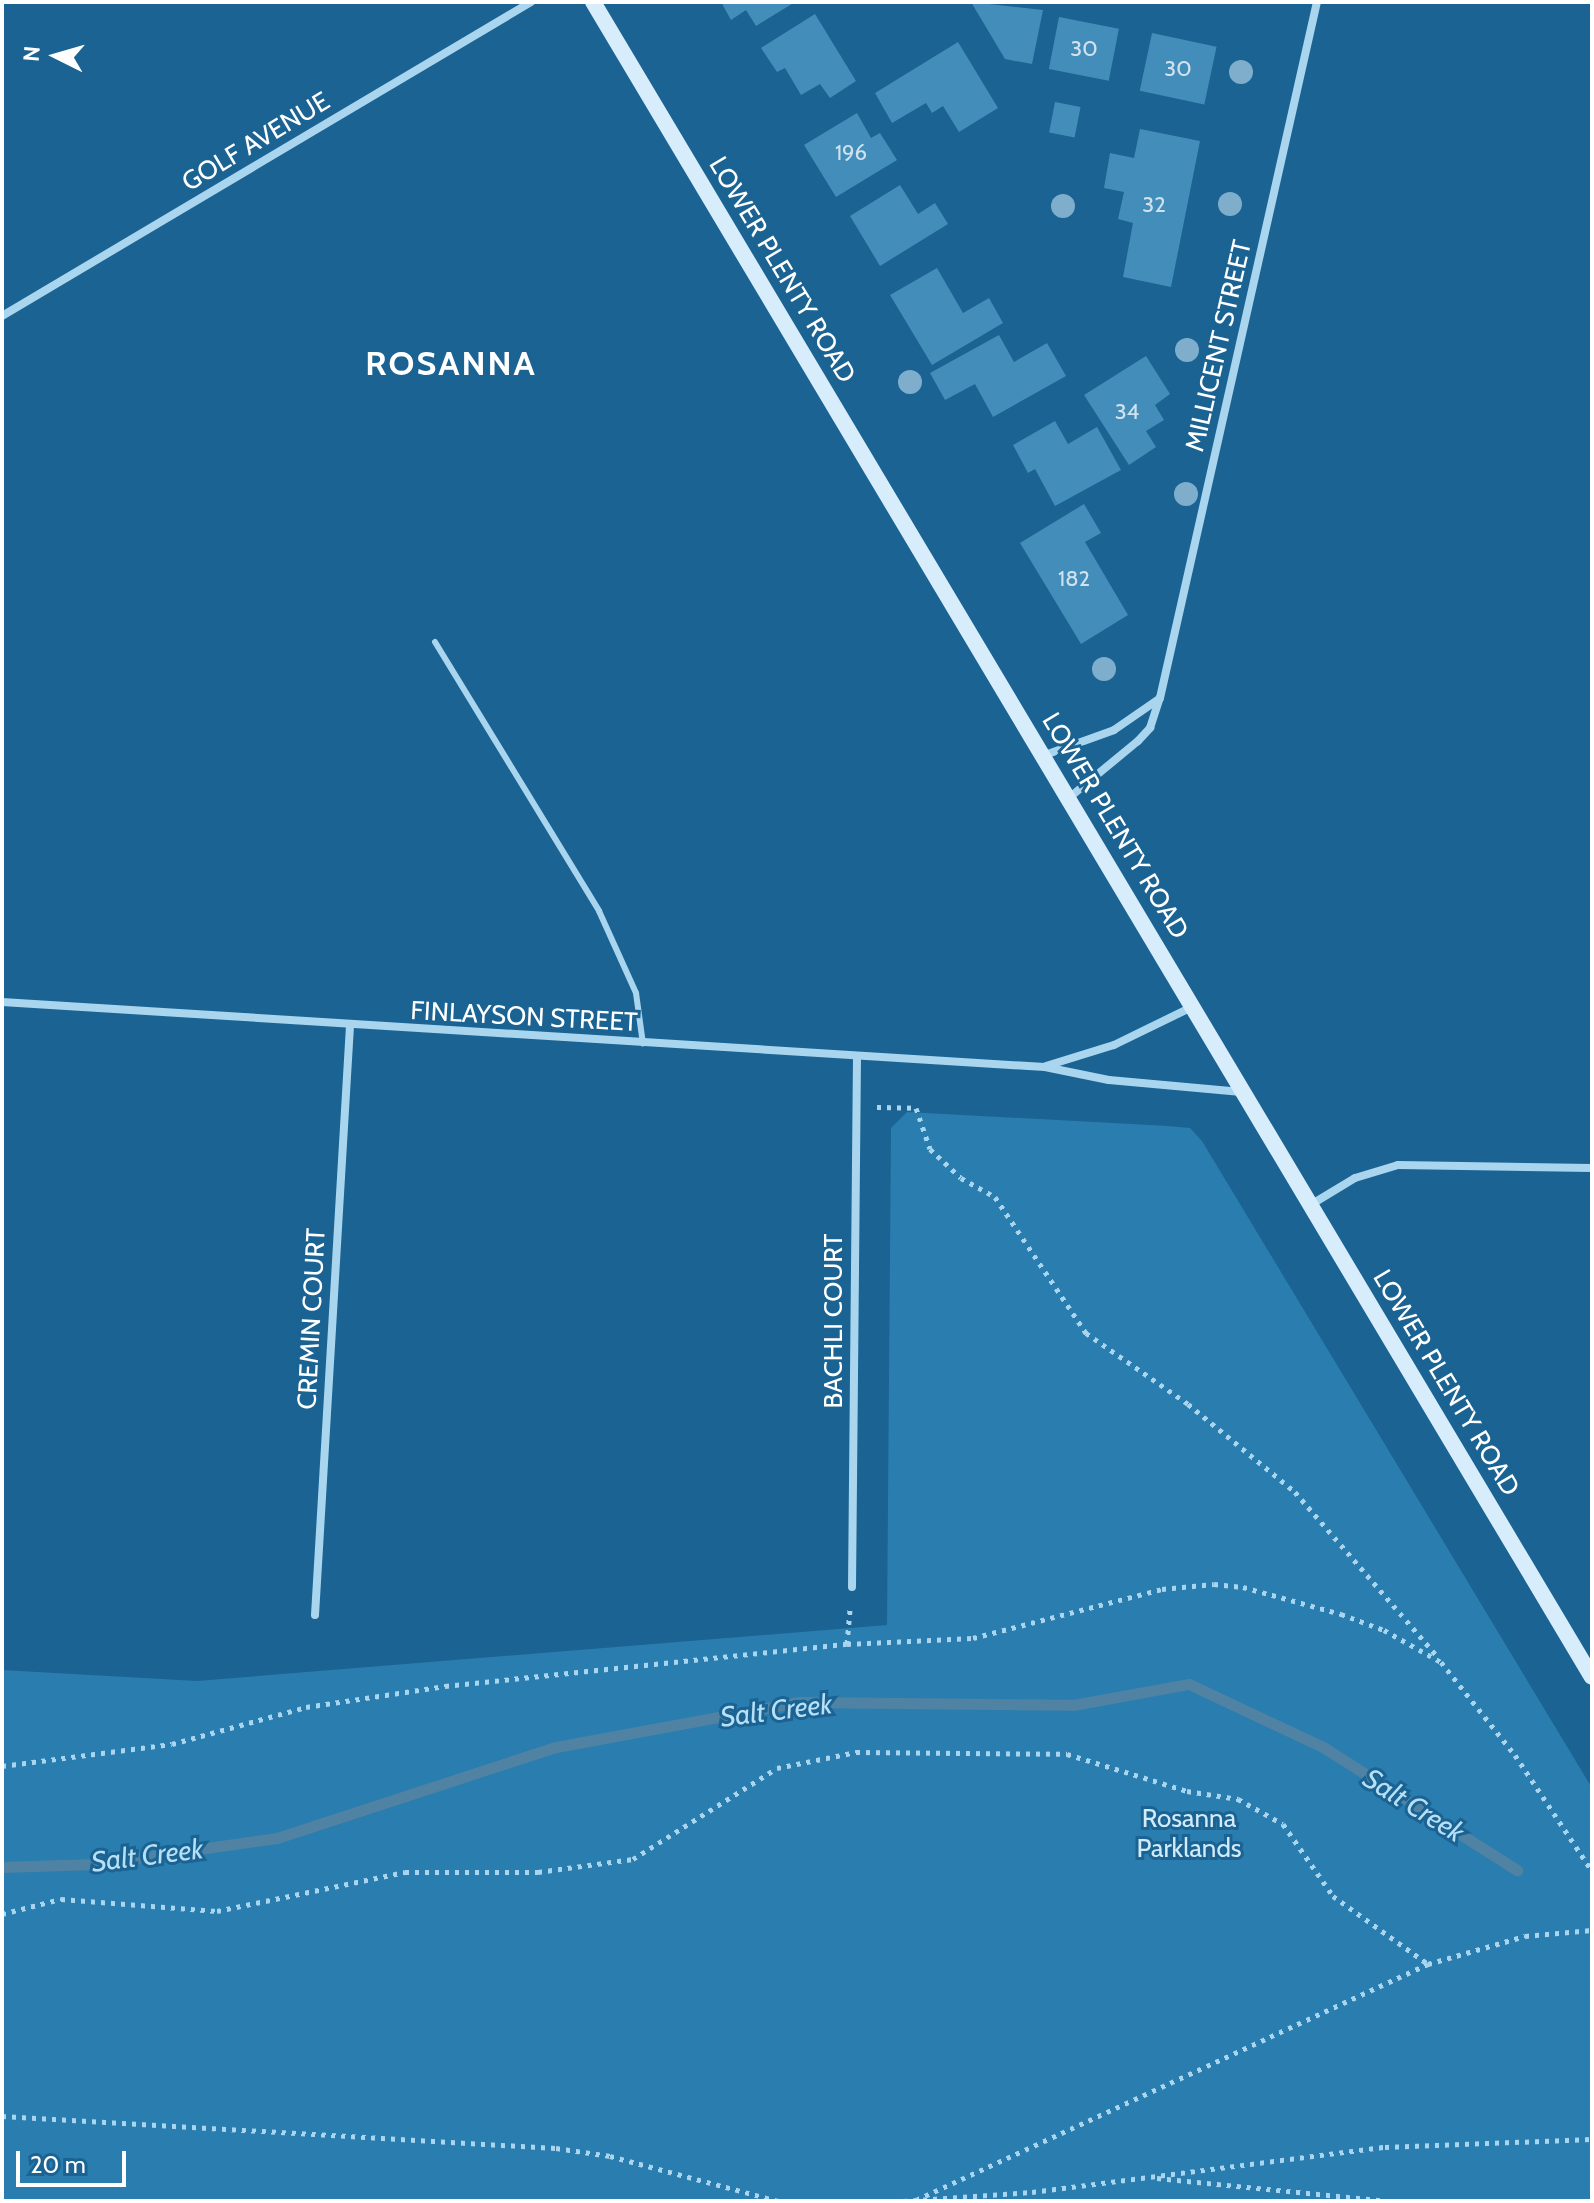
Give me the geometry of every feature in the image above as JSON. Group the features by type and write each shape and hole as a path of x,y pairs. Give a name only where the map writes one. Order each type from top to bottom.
{"main road":[{"name":"LOWER PLENTY ROAD","path":"593,2 1195,1005 1592,1677"}],"street":[{"name":"GOLF AVENUE","path":"2,316 531,2"},
{"name":"MILLICENT STREET","path":"1070,797 1150,728 1160,698 1317,2"},
{"path":"1045,755 1114,730 1160,698"},
{"name":"FINLAYSON STREET","path":"2,1002 1045,1067 1109,1080 1246,1093"},
{"name":"FINLAYSON STREET","path":"1045,1067 1114,1045 1195,1005"},
{"name":"CREMIN COURT","path":"315,1615 350,1026"},
{"name":"BACHLI COURT","path":"852,1587 857,1056"},
{"path":"1312,1204 1355,1178 1398,1165 1592,1168"}],"lane":[{"path":"435,642 599,911 636,993 643,1044"}],"path":[{"path":"856,1107 916,1108 930,1149 961,1178 995,1197 1086,1333 1188,1404 1295,1492 1441,1662 1515,1755 1592,1871"},
{"path":"2,1766 172,1744 306,1707 414,1691 847,1644 973,1638 1162,1589 1214,1584 1267,1592 1341,1614 1384,1630 1441,1662"},
{"path":"847,1644 852,1587"},
{"path":"2,1914 61,1899 217,1911 405,1872 538,1872 633,1859 777,1768 856,1752 1067,1754 1187,1791 1238,1799 1283,1824 1333,1896 1428,1964"},
{"path":"916,2200 1428,1964 1525,1936 1592,1930"},
{"path":"2,2116 556,2148 610,2156 778,2201"},
{"path":"903,2201 1152,2177 1385,2147 1592,2139"},
{"path":"1152,2177 1196,2186 1386,2201"}],"green space":[{"name":"Rosanna Parklands","path":"907,1112 1190,1128 1202,1141 1592,1788 1592,2201 2,2201 2,1670 197,1681 887,1625 891,1128"}],"building":[{"path":"721,2 795,2 756,26 746,10 731,20"},
{"path":"971,2 1043,10 1032,64 1005,59"},
{"path":"815,14 856,81 830,98 820,84 801,95 785,68 777,72 761,48"},
{"path":"1059,17 1119,29 1109,81 1049,69"},
{"path":"1152,33 1217,47 1204,104 1140,91"},
{"path":"958,42 998,108 959,132 943,106 932,113 926,103 892,123 875,93"},
{"path":"1055,102 1081,107 1075,137 1049,132"},
{"path":"857,113 871,138 880,133 897,160 836,197 804,145"},
{"path":"1140,129 1200,141 1171,287 1123,277 1133,223 1118,219 1124,192 1104,188 1110,153 1134,158"},
{"path":"900,185 918,214 935,203 948,224 880,266 850,216"},
{"path":"937,268 963,313 989,298 1003,323 932,365 890,295"},
{"path":"999,335 1014,362 1047,343 1066,376 993,417 975,384 945,400 930,373"},
{"path":"1146,356 1170,394 1155,405 1164,420 1146,431 1156,447 1129,465 1084,395"},
{"path":"1055,421 1068,444 1097,427 1121,470 1055,506 1035,469 1028,473 1013,445"},
{"path":"1084,504 1101,533 1085,542 1128,615 1081,644 1020,543"}],"waterway":[{"name":"Salt Creek","path":"2,1867 94,1864 277,1838 556,1747 799,1702 1073,1705 1189,1684 1323,1747 1517,1870"}],"district":[{"name":"ROSANNA","path":"451,364"}]}
